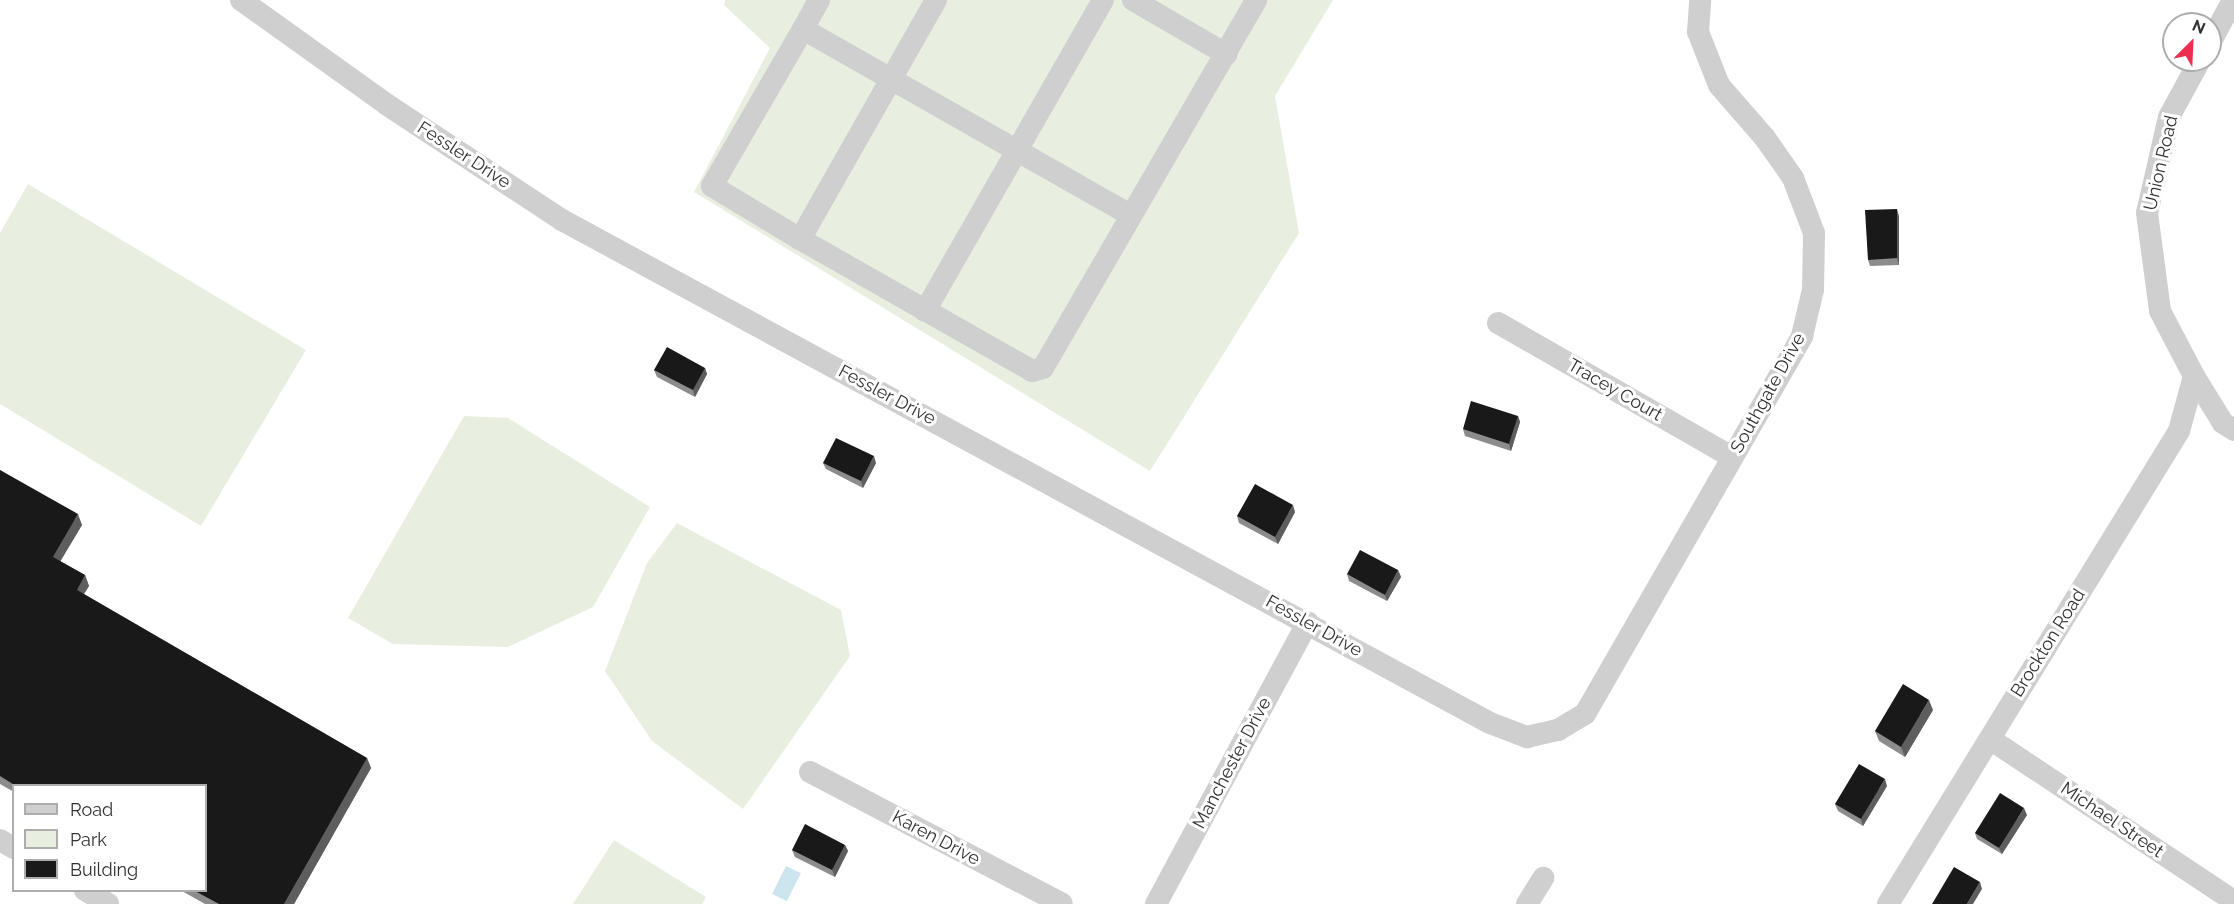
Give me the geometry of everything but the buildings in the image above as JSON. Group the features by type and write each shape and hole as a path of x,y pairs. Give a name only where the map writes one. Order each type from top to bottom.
{"street":[{"name":"Fessler Drive","path":"241,0 386,104 562,220 1308,622 1490,723 1527,737 1558,730"},
{"path":"819,0 712,186 800,239 1032,371 1043,368 1256,0"},
{"path":"800,239 936,0"},
{"path":"925,311 1103,0"},
{"path":"1133,0 1226,54"},
{"name":"Southgate Drive","path":"1558,730 1585,714 1605,683 1802,336 1813,290 1814,233 1793,178 1765,138 1719,85 1698,32 1700,0"},
{"path":"2222,20 2233,0"},
{"path":"803,29 1015,152 1130,215"},
{"name":"Union Road","path":"2193,72 2169,117 2147,213 2160,311 2194,376 2223,423 2234,430"},
{"name":"Tracey Court","path":"1498,323 1732,457"},
{"name":"Brockton Road","path":"1888,904 2179,430 2194,376"},
{"name":"Manchester Drive","path":"1156,904 1308,622"},
{"name":"Michael Street","path":"1990,739 2234,901"},
{"name":"Karen Drive","path":"810,771 1062,904"},
{"path":"1527,904 1543,878"},
{"path":"87,892 108,904"}],"green space":[{"path":"725,0 1333,0 1275,96 1299,233 1150,471 694,192 770,48 724,5"},
{"path":"28,184 306,350 201,526 0,404 0,233"},
{"path":"464,416 508,418 650,507 593,607 508,647 393,644 348,618"},
{"path":"677,523 841,610 850,656 743,809 652,741 605,671 647,563"},
{"path":"614,840 706,897 702,904 573,904"}],"water":[{"path":"786,866 801,873 787,901 772,894"}]}
